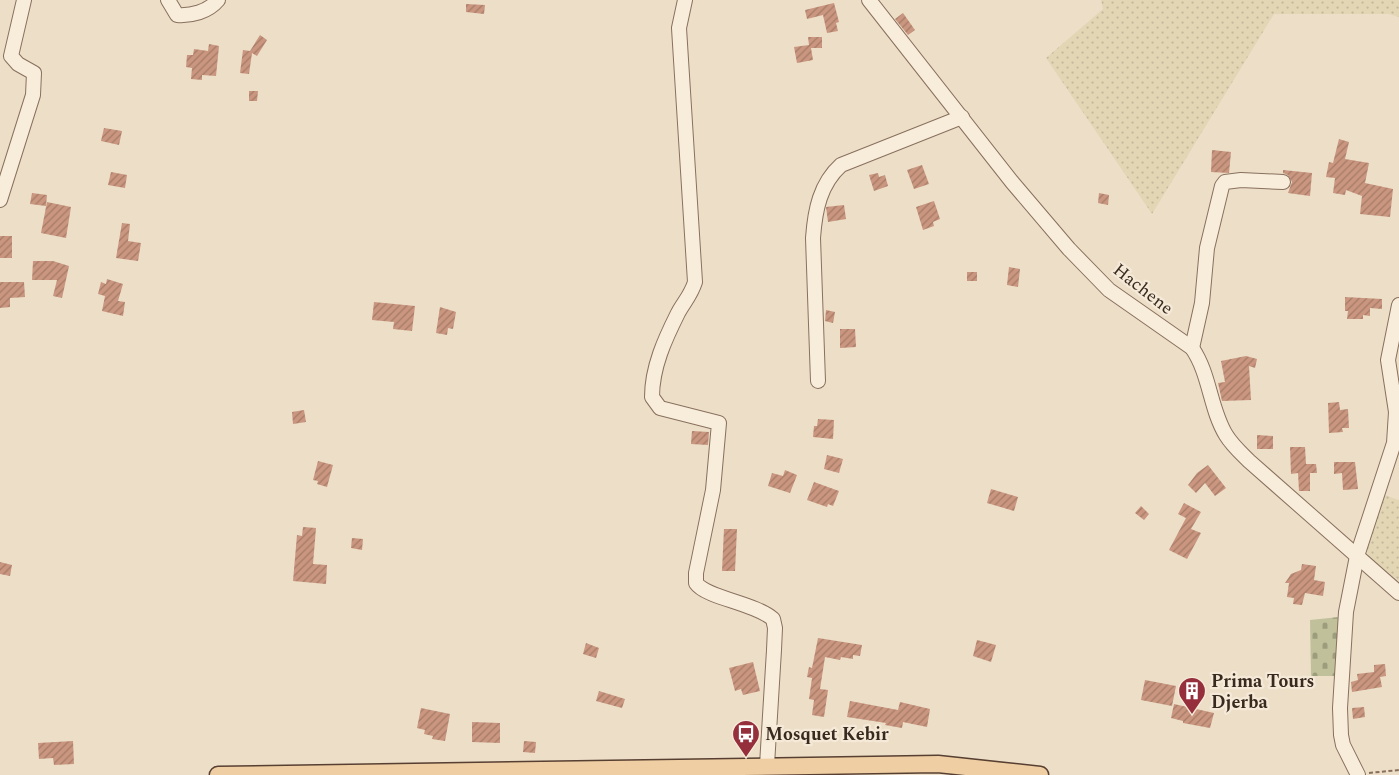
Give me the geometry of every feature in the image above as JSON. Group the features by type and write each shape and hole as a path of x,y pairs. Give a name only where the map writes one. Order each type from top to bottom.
{"main road":[{"path":"218,775 594,770 767,765 785,770 892,770 938,764 1040,775"}],"street":[{"path":"0,200 33,94 34,73 18,64 11,56 24,0"},
{"path":"168,0 177,14 186,16 199,13 218,0"},
{"path":"685,0 678,28 694,282 692,294 679,311 657,360 652,397 660,408 719,423 714,490 696,573 696,583 705,592 720,595 758,610 773,619 775,628 767,765"},
{"name":"Hachene","path":"869,0 1018,190 1069,249 1109,290 1192,348 1199,358 1221,425 1231,442 1249,461 1399,594"},
{"path":"818,381 813,238 819,195 833,172 841,164 962,117"},
{"path":"1192,348 1202,302 1207,248 1222,186 1225,182 1232,180 1283,182"},
{"path":"1357,772 1343,744 1340,708 1346,612 1357,556 1394,442 1396,412 1388,360 1399,306"}],"path":[{"path":"1357,772 1379,774 1399,770"}],"shaded area":[{"path":"1101,0 1399,0 1399,17 1389,14 1274,14 1152,214 1046,58 1103,9"},
{"path":"1382,494 1399,500 1399,581 1369,557 1364,545"}],"green space":[{"path":"1339,617 1337,676 1311,676 1310,620"}],"building":[{"path":"834,3 839,22 836,23 838,31 827,33 823,15 807,19 805,10"},
{"path":"466,4 485,5 484,14 466,12"},
{"path":"903,13 915,30 908,35 895,19"},
{"path":"260,35 267,40 257,56 252,53 249,74 240,73 243,50 250,51"},
{"path":"808,37 822,37 822,48 811,48 813,60 797,63 794,47 809,45"},
{"path":"209,44 219,46 216,76 202,75 202,80 191,79 192,68 186,67 187,55 193,55 194,49 208,51"},
{"path":"249,91 258,91 257,101 249,101"},
{"path":"104,128 122,131 119,145 101,141"},
{"path":"1339,139 1349,142 1345,159 1369,163 1365,183 1393,189 1390,217 1360,214 1362,196 1346,190 1345,195 1333,193 1335,178 1326,177 1329,162 1333,163"},
{"path":"1212,150 1231,152 1229,173 1211,172"},
{"path":"922,165 929,184 914,189 907,170"},
{"path":"1283,170 1312,173 1310,196 1288,193 1292,182 1288,175 1283,173"},
{"path":"111,172 127,175 125,188 108,185"},
{"path":"878,173 879,177 885,175 888,186 874,191 869,175"},
{"path":"32,193 47,195 46,206 30,204"},
{"path":"1099,193 1109,195 1108,205 1098,203"},
{"path":"934,201 940,219 933,222 934,226 923,230 916,207"},
{"path":"47,202 71,207 66,238 41,233"},
{"path":"844,205 846,219 828,222 826,207"},
{"path":"122,223 130,224 128,241 141,243 138,261 116,258"},
{"path":"0,236 12,236 12,258 0,258"},
{"path":"33,261 53,261 69,266 62,298 53,296 57,280 32,280"},
{"path":"1009,267 1020,269 1018,287 1007,285"},
{"path":"967,272 977,272 977,281 967,281"},
{"path":"107,279 123,284 118,301 125,302 123,316 102,311 105,296 98,294 101,282 106,284"},
{"path":"0,282 24,282 25,297 10,298 10,307 0,308"},
{"path":"1345,297 1382,299 1382,309 1370,308 1370,316 1363,315 1363,319 1347,319 1348,311 1345,311"},
{"path":"374,302 415,306 412,331 393,329 394,322 372,320"},
{"path":"440,307 456,312 453,329 448,328 447,335 436,333"},
{"path":"826,310 835,312 833,323 825,321"},
{"path":"840,329 855,329 856,347 840,348"},
{"path":"1246,356 1257,359 1255,368 1249,366 1251,400 1222,401 1218,383 1225,382 1221,361"},
{"path":"1339,402 1340,410 1348,409 1349,428 1342,428 1343,432 1329,433 1328,403"},
{"path":"304,410 306,422 293,424 292,412"},
{"path":"818,419 834,420 833,439 813,437 814,426 817,426"},
{"path":"692,431 709,432 708,445 691,444"},
{"path":"1257,435 1273,436 1273,449 1257,449"},
{"path":"1290,447 1305,447 1306,464 1316,464 1317,473 1310,473 1310,491 1299,491 1298,473 1291,474"},
{"path":"827,455 843,459 839,473 824,469"},
{"path":"318,461 333,465 327,487 317,484 318,481 313,480"},
{"path":"1334,462 1355,462 1358,489 1343,490 1342,473 1334,474"},
{"path":"1208,465 1226,488 1215,496 1205,483 1196,493 1188,485 1197,473"},
{"path":"785,470 797,475 790,493 768,486 772,473 783,476"},
{"path":"814,482 839,491 833,506 828,504 827,507 807,500"},
{"path":"991,489 1018,497 1014,511 987,503"},
{"path":"1184,503 1201,512 1191,529 1201,533 1187,559 1169,550 1186,518 1178,514"},
{"path":"1141,506 1149,514 1144,520 1135,513"},
{"path":"303,527 316,528 313,564 327,565 326,584 293,581 297,535 302,536"},
{"path":"724,529 737,529 735,571 722,571"},
{"path":"352,538 363,539 362,550 351,548"},
{"path":"0,562 12,565 10,576 0,574"},
{"path":"1302,564 1316,566 1314,580 1325,582 1323,596 1305,593 1302,605 1293,604 1294,598 1287,597 1289,583 1285,583 1291,574 1301,570"},
{"path":"818,638 862,645 860,656 853,655 853,659 841,657 840,660 825,657 820,689 828,690 824,717 812,715 814,700 809,699 812,678 807,677 809,667 812,668"},
{"path":"977,640 996,645 991,662 973,656"},
{"path":"586,643 599,648 596,658 583,654"},
{"path":"753,662 760,691 743,695 741,689 735,691 729,668"},
{"path":"1385,664 1386,676 1380,677 1382,687 1352,692 1351,682 1358,680 1357,674 1374,672 1374,665"},
{"path":"1145,680 1176,686 1172,706 1141,700"},
{"path":"599,691 625,699 622,708 596,701"},
{"path":"850,701 898,710 900,702 930,709 927,727 903,722 902,728 885,725 886,723 847,717"},
{"name":"Prima Tours Djerba","path":"1174,704 1214,713 1210,728 1183,723 1183,721 1171,718"},
{"path":"1364,707 1365,717 1353,719 1352,708"},
{"path":"421,708 450,714 445,741 432,739 433,736 424,734 425,730 417,728"},
{"path":"472,722 500,723 500,743 472,742"},
{"path":"73,741 74,764 54,765 53,758 39,759 38,743"},
{"path":"524,741 536,742 535,753 523,752"}],"place":[{"name":"Prima Tours Djerba","path":"1192,715"},
{"name":"Mosquet Kebir","path":"746,758"}]}
